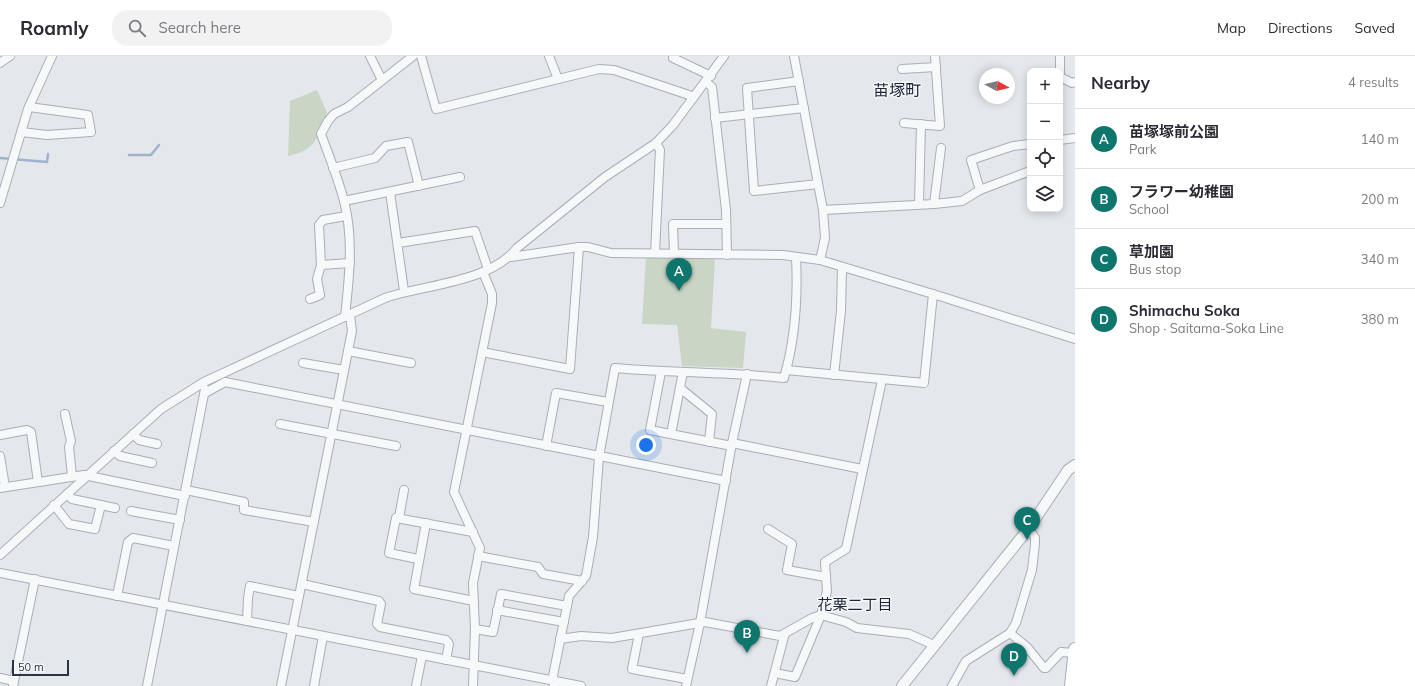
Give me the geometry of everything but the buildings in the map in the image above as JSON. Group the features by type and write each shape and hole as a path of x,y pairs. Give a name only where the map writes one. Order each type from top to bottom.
{"main road":[{"path":"1071,686 1075,651"}],"street":[{"path":"0,63 10,56"},
{"path":"0,203 29,107 52,56"},
{"path":"370,56 382,80"},
{"path":"281,686 352,331 347,316 350,263 344,202 321,134 328,121 334,114 348,107 413,56"},
{"path":"421,56 436,109 599,69 614,70 689,95 693,98"},
{"path":"550,56 558,79"},
{"path":"673,56 673,58 708,79 712,87 728,255"},
{"path":"510,257 517,248 589,189 656,143 673,124 724,56"},
{"path":"794,56 823,210 826,238 820,260"},
{"path":"904,123 940,126 935,56"},
{"path":"1060,56 1060,68"},
{"path":"902,69 936,67"},
{"path":"1063,78 1072,83 1075,82"},
{"path":"799,81 747,88 750,114 754,192 818,184"},
{"path":"21,132 47,135 91,132 88,115 29,107"},
{"path":"715,118 804,108"},
{"path":"919,204 921,124"},
{"path":"1063,140 1075,138"},
{"path":"333,168 375,158 386,146 408,142 419,186"},
{"path":"656,143 660,150 656,253"},
{"path":"980,190 971,160 1013,146 1027,144"},
{"path":"934,204 942,166 941,148"},
{"path":"823,210 962,201 980,190 1027,172"},
{"path":"344,202 460,177"},
{"path":"390,192 404,291"},
{"path":"310,299 320,295 318,279 321,265 319,225 323,220 346,216"},
{"path":"674,253 673,224 726,224"},
{"path":"398,243 475,231 492,294 492,303 454,492 480,548 473,583 475,629 472,686"},
{"path":"482,352 570,369 579,247"},
{"path":"0,555 160,409 204,382 386,298 404,291 468,277 510,257 588,247 611,253 674,253 796,257 820,260 1075,339"},
{"path":"553,683 560,639 570,596 586,576 593,537 599,457 615,368 661,372 747,374 784,378 792,340 798,285 796,257"},
{"path":"321,265 350,263"},
{"path":"834,375 841,312 842,267"},
{"path":"786,370 924,383 933,294"},
{"path":"348,351 411,363"},
{"path":"303,363 344,370"},
{"path":"661,372 650,430 709,442 862,468"},
{"path":"671,434 683,372"},
{"path":"639,634 632,669 686,683 700,623 732,445 747,374"},
{"path":"775,673 795,677 821,615 827,591 825,562 846,549 862,468 882,380"},
{"path":"147,686 206,393 204,382"},
{"path":"206,393 225,382 726,481"},
{"path":"680,388 712,414 709,442"},
{"path":"546,446 556,393 608,402"},
{"path":"65,414 71,441 69,447 72,476"},
{"path":"280,424 396,446"},
{"path":"0,435 27,430 31,432 38,482"},
{"path":"133,434 139,440 158,444"},
{"path":"114,451 120,456 152,463"},
{"path":"0,456 3,488 72,476 87,475 244,502 244,510 314,522"},
{"path":"902,686 1029,528 1068,470 1075,465"},
{"path":"404,490 399,518 396,518 389,553 418,559"},
{"path":"67,494 72,499 115,508"},
{"path":"54,505 69,524 95,529 101,505"},
{"path":"131,511 180,520"},
{"path":"399,518 473,532"},
{"path":"426,523 418,559 414,589 474,601"},
{"path":"952,686 966,661 1010,633 1016,623 1032,570 1035,538 1029,528"},
{"path":"768,529 792,544 787,570 826,577"},
{"path":"117,596 128,542 133,538 174,546"},
{"path":"478,556 538,567 543,574 582,581"},
{"path":"0,573 446,660 553,683 581,686"},
{"path":"0,678 14,684 35,579"},
{"path":"302,584 379,601 381,604 377,624 380,627 446,640 449,644 446,660"},
{"path":"247,622 250,586 299,596"},
{"path":"475,629 493,632 501,594 567,606"},
{"path":"497,610 564,622"},
{"path":"560,639 581,636 612,638 700,623 780,636 812,618 821,615 846,622 857,628 909,634 934,645"},
{"path":"771,686 785,633"},
{"path":"1010,633 1027,648 1044,668 1046,668 1061,652 1075,651"},
{"path":"314,686 323,636"},
{"path":"416,686 422,656"}],"green space":[{"path":"317,90 327,113 318,136 315,142 305,150 288,156 290,101"},
{"path":"646,257 715,259 711,328 746,332 743,368 682,366 677,325 642,324"}],"waterway":[{"path":"129,155 151,155 159,145"},
{"path":"0,158 47,162 48,154"}],"place":[{"name":"苗塚塚前公園","path":"679,291"},
{"name":"草加園","path":"1027,540"},
{"name":"フラワー幼稚園","path":"747,653"},
{"name":"Shimachu Soka","path":"1014,676"}],"district":[{"name":"苗塚町","path":"897,90"},
{"name":"花栗二丁目","path":"855,605"}]}
